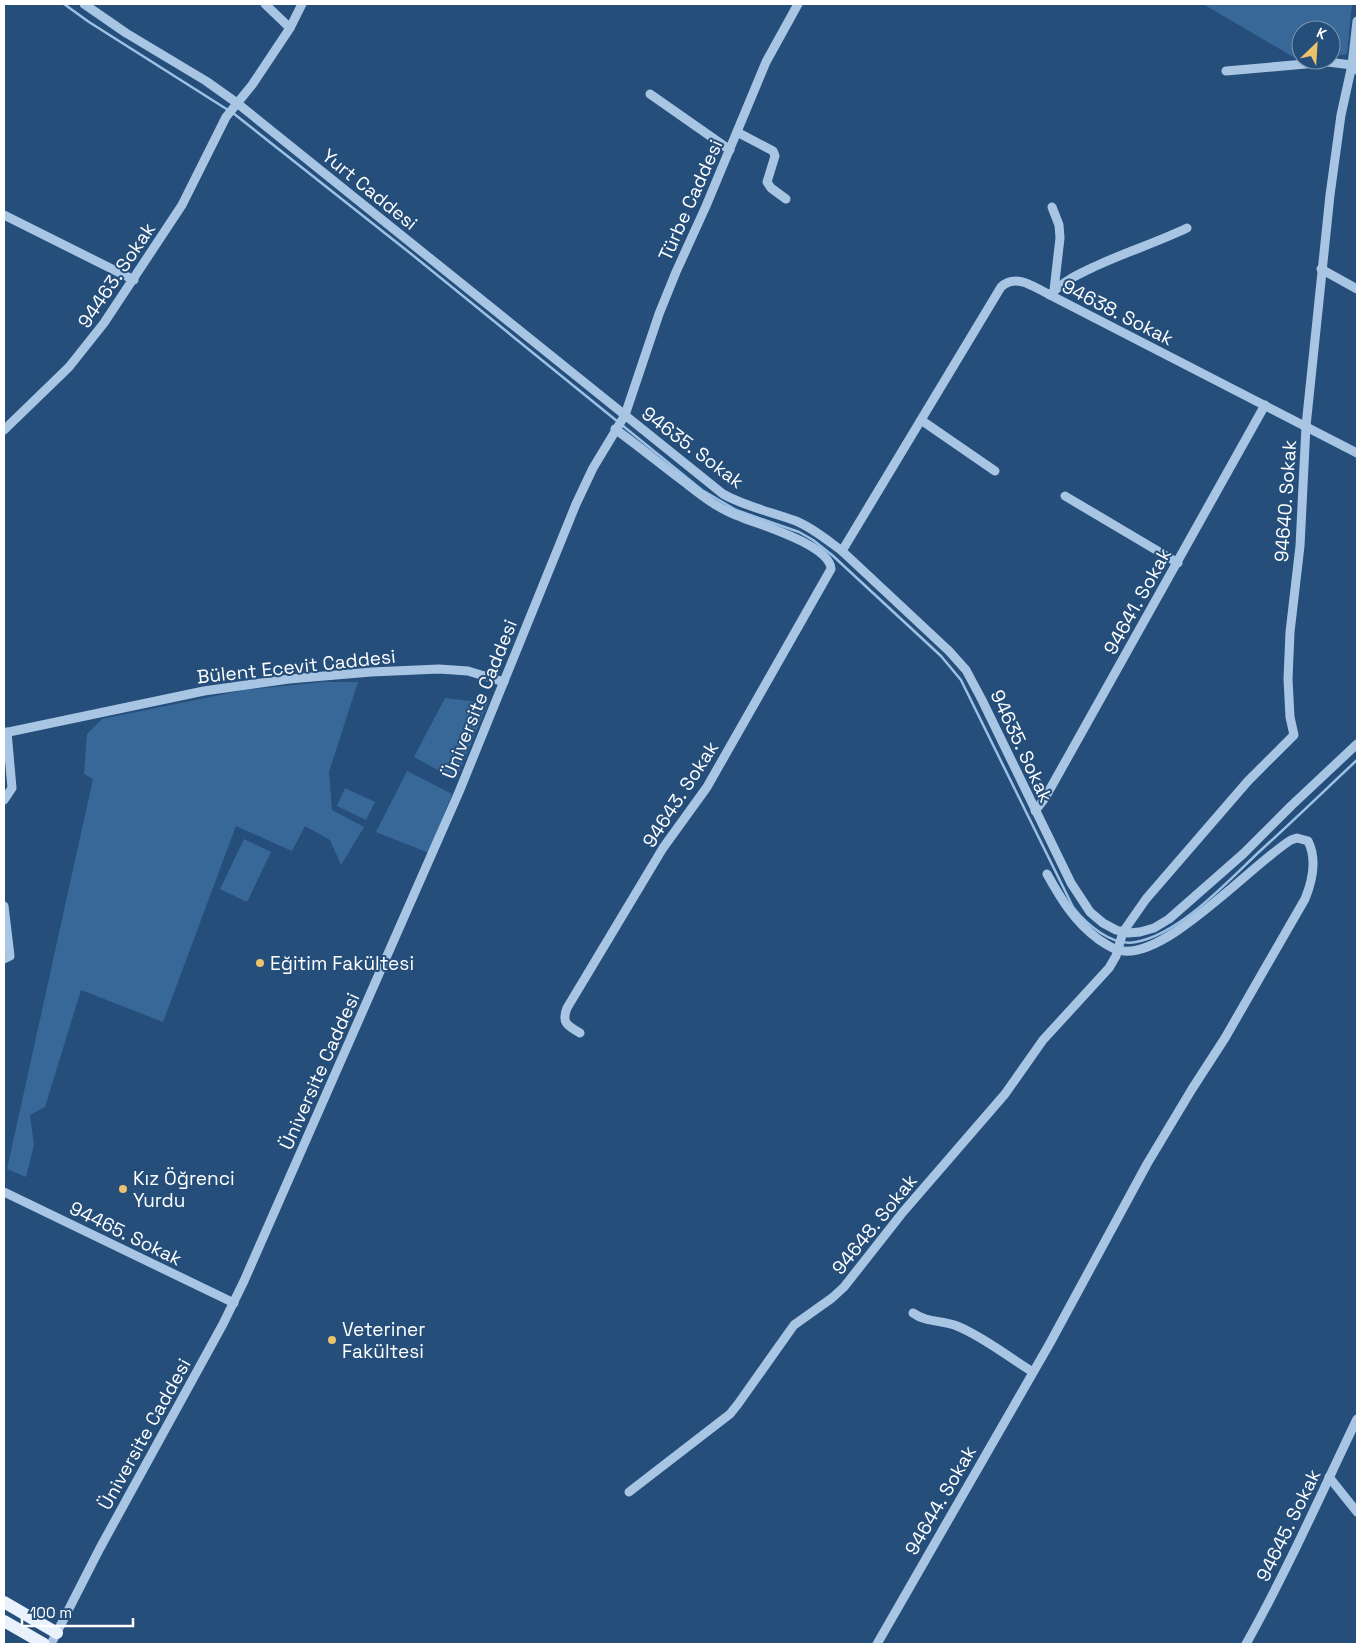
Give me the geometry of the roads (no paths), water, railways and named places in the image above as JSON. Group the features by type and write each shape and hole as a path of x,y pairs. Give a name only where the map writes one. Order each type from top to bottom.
{"main road":[{"path":"4,1602 54,1639"},
{"path":"4,1621 44,1644"}],"street":[{"name":"Yurt Caddesi","path":"84,4 126,33 206,81 237,103 624,415"},
{"path":"265,4 290,28"},
{"name":"94463. Sokak","path":"4,430 82,353 134,280 182,204 226,117 252,85 290,28 302,4"},
{"name":"Türbe Caddesi","path":"624,415 659,314 676,272 730,150 766,62 798,4"},
{"name":"94640. Sokak","path":"1294,736 1290,717 1288,678 1290,632 1301,536 1306,426 1321,269 1341,115 1355,68 1357,21"},
{"path":"1226,71 1328,62 1355,68"},
{"path":"650,94 730,150"},
{"path":"737,132 773,152 776,156 767,182 771,188 786,199"},
{"path":"1052,207 1060,231 1060,238 1052,292"},
{"path":"4,215 134,280"},
{"path":"1052,292 1084,272 1187,228"},
{"path":"1321,269 1357,289"},
{"name":"94638. Sokak","path":"842,552 1001,287 1011,281 1018,281 1052,292 1357,452"},
{"name":"94641. Sokak","path":"1035,811 1045,798 1265,405"},
{"name":"Üniversite Caddesi","path":"54,1639 100,1548 234,1303 459,792 576,504 624,415"},
{"name":"94635. Sokak","path":"624,415 723,494 742,504 797,522 815,531 842,552 949,651 966,670 982,700 1035,811 1082,901 1097,918 1123,932"},
{"path":"921,420 994,471"},
{"name":"94635. Sokak","path":"615,429 720,508 794,537 817,551 831,566"},
{"path":"1065,496 1178,563"},
{"name":"94643. Sokak","path":"580,1033 565,1022 564,1018 567,1008 663,848 696,804 720,766 804,615 826,580 831,566"},
{"name":"Bülent Ecevit Caddesi","path":"5,733 204,691 297,678 439,669 468,671 504,682"},
{"path":"4,800 12,788 5,733"},
{"name":"94648. Sokak","path":"629,1492 716,1425 738,1404 794,1325 844,1287 903,1212 1005,1094 1043,1040 1109,968 1118,950 1123,932 1146,899 1242,787 1294,736"},
{"path":"1123,932 1133,933 1147,930 1169,919 1236,860 1357,744"},
{"name":"94644. Sokak","path":"877,1644 1033,1372 1147,1164 1192,1089 1226,1038 1305,900 1309,889 1313,862 1308,841 1297,838 1284,844 1211,905 1157,943 1132,952 1118,950"},
{"path":"1047,874 1062,901 1079,922 1096,937 1118,950"},
{"path":"4,906 10,956 4,959"},
{"name":"94465. Sokak","path":"4,1192 234,1303"},
{"path":"913,1313 928,1321 955,1325 1033,1372"},
{"name":"94645. Sokak","path":"1246,1644 1272,1596 1357,1419"},
{"path":"1329,1477 1357,1512"}],"waterway":[{"path":"64,4 89,22 228,110"},
{"path":"233,113 410,253 702,490 736,510 799,532 813,540 832,555 941,656 961,680 1073,907 1100,933 1118,941 1136,942 1153,937 1186,918 1218,891 1357,760"}],"place":[{"name":"Eğitim Fakültesi","path":"260,963"},
{"name":"Kız Öğrenci Yurdu","path":"123,1189"},
{"name":"Veteriner Fakültesi","path":"332,1340"}]}
